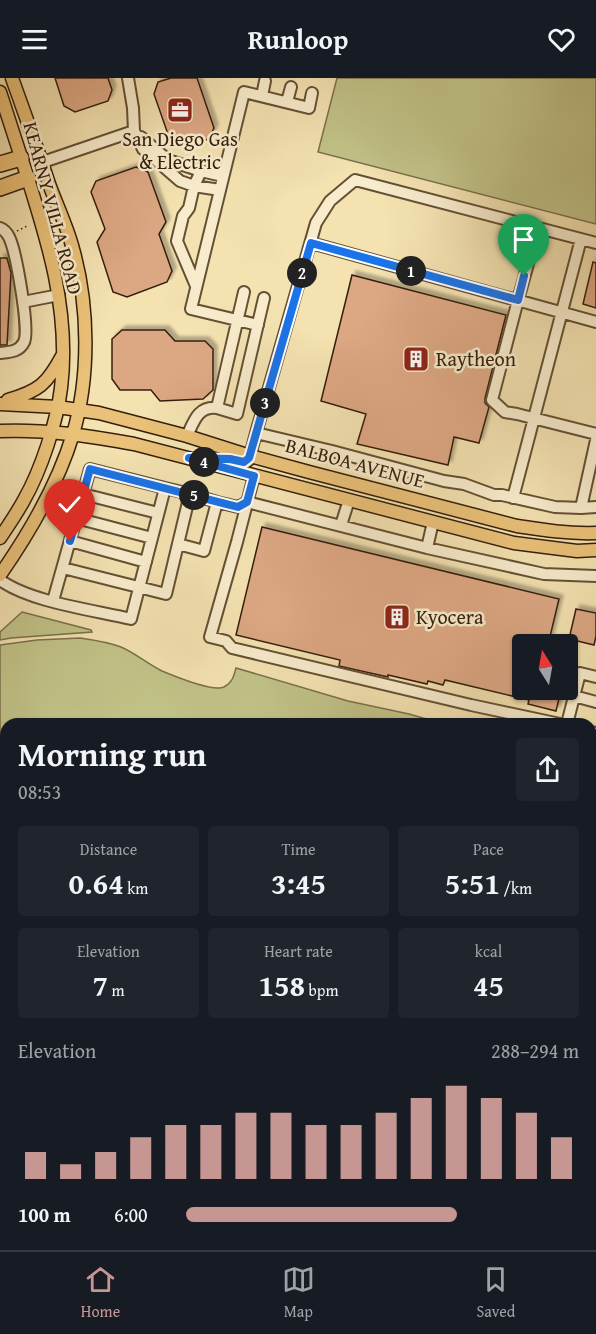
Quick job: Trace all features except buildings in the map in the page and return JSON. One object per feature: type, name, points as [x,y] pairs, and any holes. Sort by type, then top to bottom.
[{"type":"highway","points":[[0,164],[21,158]]},
{"type":"highway","points":[[0,188],[28,178]]},
{"type":"main road","name":"KEARNY VILLA ROAD","points":[[0,574],[43,505],[73,434],[82,394],[85,324],[74,249],[12,78]]},
{"type":"main road","name":"KEARNY VILLA ROAD","points":[[0,92],[41,221],[59,295],[63,355],[62,387],[51,432],[25,499],[0,538]]},
{"type":"main road","points":[[21,158],[43,162]]},
{"type":"main road","points":[[28,178],[43,162]]},
{"type":"main road","points":[[0,403],[33,392],[42,386],[63,355]]},
{"type":"main road","name":"BALBOA AVENUE","points":[[0,403],[58,407],[110,416],[188,436],[250,456],[517,526],[580,534],[596,533]]},
{"type":"main road","name":"BALBOA AVENUE","points":[[0,431],[73,434],[134,444],[514,543],[577,551],[596,550]]},
{"type":"main road","points":[[189,458],[230,459],[245,462],[250,456]]},
{"type":"street","points":[[128,78],[134,131],[143,149],[180,181],[194,186],[220,190]]},
{"type":"street","points":[[262,96],[265,81]]},
{"type":"street","points":[[287,102],[291,87]]},
{"type":"street","points":[[258,325],[191,309],[196,286],[244,92],[309,108],[312,93]]},
{"type":"street","points":[[43,162],[134,131]]},
{"type":"street","points":[[134,131],[168,160],[223,176]]},
{"type":"street","points":[[196,286],[177,241],[183,216],[189,208],[194,186],[201,171]]},
{"type":"street","points":[[250,456],[316,223],[330,201],[355,180],[596,243]]},
{"type":"street","points":[[0,228],[4,229],[9,236],[16,254],[26,339],[22,346],[14,352],[0,353]]},
{"type":"street","points":[[538,228],[492,400],[505,412],[596,434]]},
{"type":"street","points":[[513,498],[581,239]]},
{"type":"street","points":[[311,243],[596,322]]},
{"type":"street","points":[[217,408],[244,292]]},
{"type":"street","points":[[23,302],[59,295]]},
{"type":"street","points":[[188,436],[200,412],[217,408],[237,414],[264,298]]},
{"type":"street","points":[[256,434],[464,484],[494,495],[555,507],[596,507]]},
{"type":"street","points":[[581,508],[596,440]]},
{"type":"street","points":[[53,602],[90,469],[238,507],[247,502],[427,548],[544,574],[596,576]]},
{"type":"street","points":[[254,476],[210,637],[226,641],[232,648],[532,718]]},
{"type":"street","points":[[0,580],[8,586],[53,602],[131,619],[165,488]]},
{"type":"street","points":[[83,494],[158,513]]},
{"type":"street","points":[[63,568],[166,594],[190,494]]},
{"type":"street","points":[[341,525],[349,500]]},
{"type":"street","points":[[178,544],[204,551],[218,502]]},
{"type":"street","points":[[478,534],[483,517]]},
{"type":"street","points":[[76,518],[152,538]]},
{"type":"street","points":[[427,548],[433,522]]},
{"type":"street","points":[[70,541],[146,562]]},
{"type":"street","points":[[578,681],[580,673],[596,677]]},
{"type":"street","points":[[578,697],[596,702]]},
{"type":"street","points":[[568,718],[573,700]]},
{"type":"path","points":[[9,236],[27,226]]},
{"type":"green space","points":[[337,78],[596,78],[596,224],[318,152]]},
{"type":"green space","points":[[22,612],[92,632],[0,640],[0,632]]},
{"type":"green space","points":[[80,638],[106,642],[131,652],[162,671],[184,680],[218,688],[224,687],[231,681],[236,668],[348,701],[423,718],[0,718],[0,645]]},
{"type":"place","name":"San Diego Gas & Electric","points":[[180,110]]},
{"type":"place","name":"Raytheon","points":[[416,359]]},
{"type":"place","name":"Kyocera","points":[[397,617]]},
{"type":"route","points":[[70,541],[90,469],[238,507],[247,502],[254,476],[189,458],[230,459],[244,462],[249,458],[311,243],[518,300],[524,276]]}]
